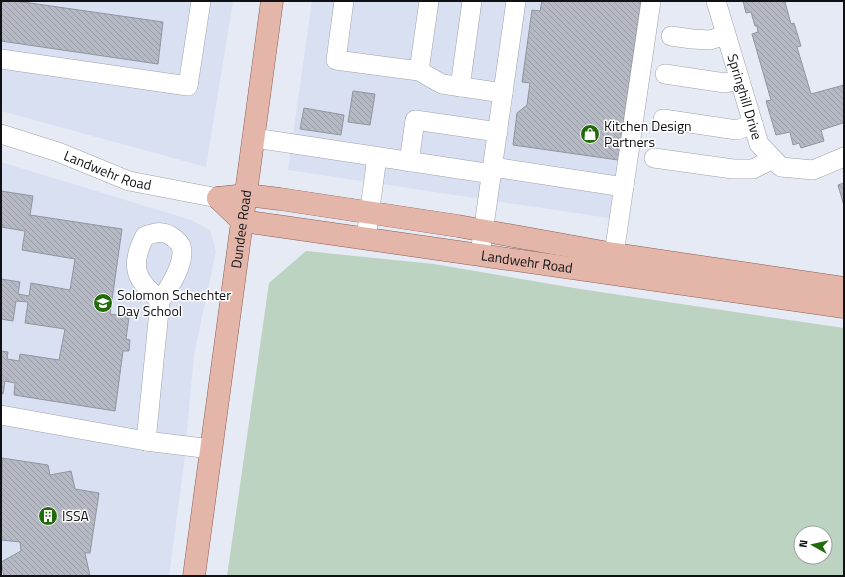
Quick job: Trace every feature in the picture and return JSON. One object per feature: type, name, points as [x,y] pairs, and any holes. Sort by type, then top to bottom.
[{"type":"main road","name":"Dundee Road","points":[[194,576],[272,1]]},
{"type":"main road","name":"Landwehr Road","points":[[218,198],[246,195],[369,212],[483,231],[613,264],[844,307]]},
{"type":"main road","points":[[218,198],[242,220]]},
{"type":"main road","name":"Landwehr Road","points":[[242,220],[480,254],[613,264],[844,288]]},
{"type":"street","points":[[1,59],[188,86],[201,1],[198,1]]},
{"type":"street","points":[[344,1],[336,60],[419,71],[442,84],[503,93]]},
{"type":"street","points":[[419,71],[429,1]]},
{"type":"street","points":[[460,87],[472,1]]},
{"type":"street","points":[[480,254],[516,1]]},
{"type":"street","points":[[613,264],[651,1]]},
{"type":"street","name":"Springhill Drive","points":[[716,1],[759,144],[781,167],[813,170],[844,157]]},
{"type":"street","points":[[671,36],[710,40],[726,35]]},
{"type":"street","points":[[665,74],[710,82],[725,83],[740,80]]},
{"type":"street","points":[[663,119],[737,130],[753,124]]},
{"type":"street","points":[[409,162],[415,120],[498,132]]},
{"type":"street","name":"Landwehr Road","points":[[1,134],[58,152],[129,181],[218,198]]},
{"type":"street","points":[[254,138],[409,162],[624,187]]},
{"type":"street","points":[[366,238],[377,157]]},
{"type":"street","points":[[654,158],[733,170],[753,169],[773,159]]},
{"type":"street","points":[[146,441],[160,301]]},
{"type":"street","points":[[1,415],[146,441],[211,449]]},
{"type":"shaded area","points":[[1,1],[233,1],[206,167],[1,111]]},
{"type":"shaded area","points":[[312,1],[646,1],[609,218],[288,170]]},
{"type":"shaded area","name":"Solomon Schechter Day School","points":[[1,162],[191,220],[210,230],[216,251],[194,355],[184,464],[169,576],[1,576]]},
{"type":"green space","points":[[306,251],[434,264],[580,289],[844,328],[844,576],[227,576],[269,283]]},
{"type":"building","points":[[1,1],[16,1],[163,22],[158,64],[1,41]]},
{"type":"building","points":[[542,1],[641,1],[618,160],[513,145],[517,113],[527,105],[530,83],[522,82],[532,10],[540,11]]},
{"type":"building","points":[[743,1],[789,1],[785,2],[791,24],[794,23],[801,46],[797,47],[811,94],[844,85],[844,122],[821,130],[824,141],[801,148],[799,143],[793,145],[790,132],[776,135],[766,101],[771,100],[752,34],[758,32],[757,26],[755,26],[751,12],[746,13]]},
{"type":"building","points":[[353,91],[375,94],[370,125],[348,122]]},
{"type":"building","points":[[304,108],[344,115],[341,135],[300,129]]},
{"type":"building","points":[[844,183],[844,206],[838,185]]},
{"type":"building","points":[[1,191],[33,196],[30,215],[122,229],[110,314],[129,317],[126,339],[130,340],[129,351],[123,351],[115,411],[14,395],[15,383],[5,381],[3,394],[1,393],[1,351],[8,352],[7,359],[19,361],[20,354],[59,360],[65,329],[25,323],[28,302],[16,301],[13,321],[1,319],[1,279],[20,282],[18,294],[29,296],[31,283],[70,290],[75,259],[22,250],[25,231],[1,227]]},
{"type":"building","name":"ISSA","points":[[2,458],[48,465],[50,475],[71,471],[75,489],[99,493],[90,553],[85,553],[90,576],[4,576],[1,562],[21,551],[20,542],[1,540]]},
{"type":"place","name":"Kitchen Design Partners","points":[[590,134]]},
{"type":"place","name":"Solomon Schechter Day School","points":[[103,303]]},
{"type":"place","name":"ISSA","points":[[48,516]]}]
